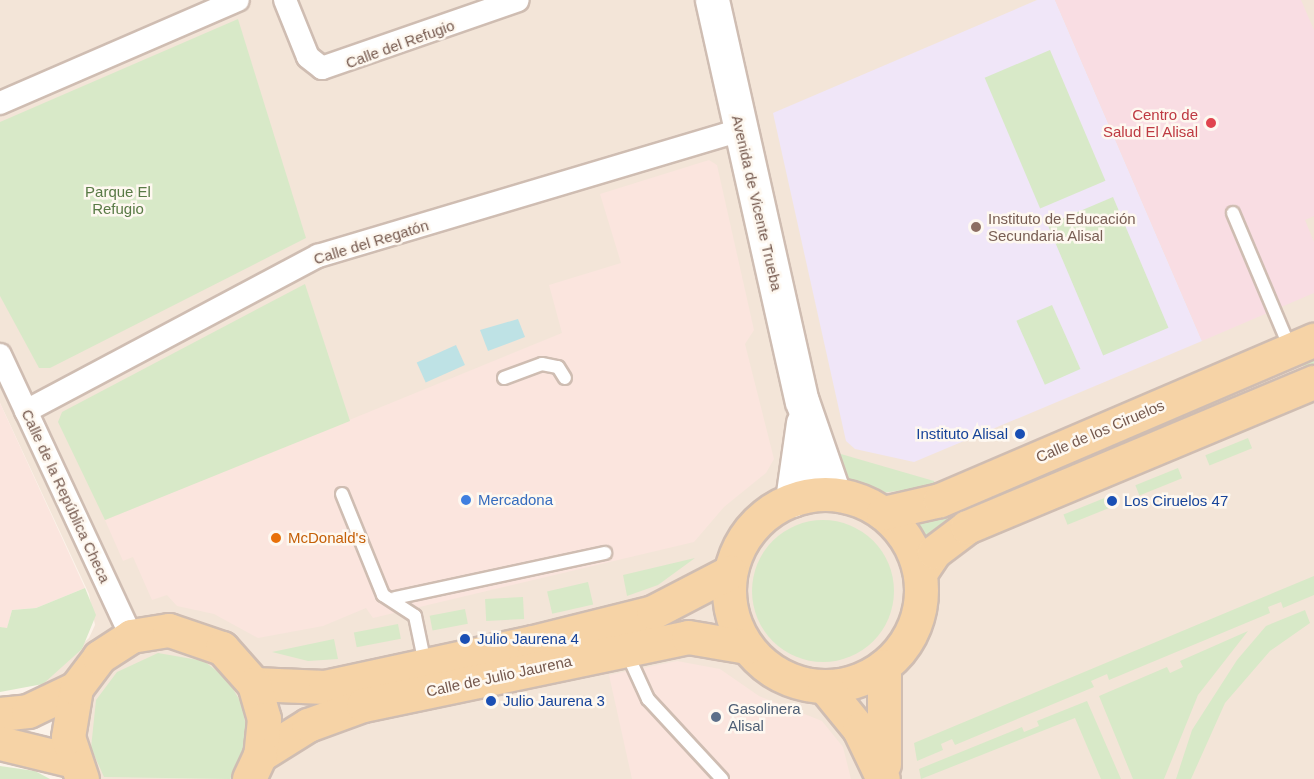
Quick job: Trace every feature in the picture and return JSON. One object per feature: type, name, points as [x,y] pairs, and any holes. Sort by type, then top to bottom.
[{"type":"main road","name":"Avenida de Vicente Trueba","points":[[712,0],[804,406],[834,494]]},
{"type":"main road","name":"Calle de los Ciruelos","points":[[884,513],[940,500],[1302,345]]},
{"type":"main road","points":[[920,573],[934,552],[967,527],[1307,391]]},
{"type":"main road","name":"Avenida de Vicente Trueba","points":[[792,500],[800,470],[804,406]]},
{"type":"main road","points":[[834,494],[884,513],[907,539],[920,573],[915,625],[884,666],[856,682],[824,686],[781,676],[747,647],[730,611],[730,572],[752,527],[792,500],[834,494]]},
{"type":"main road","name":"Calle de Julio Jaurena","points":[[254,684],[325,687],[425,666],[653,612],[730,572]]},
{"type":"main road","points":[[78,770],[68,737],[76,688],[99,657],[131,636],[169,630],[206,638],[237,660],[254,684],[264,719],[255,767]]},
{"type":"main road","name":"Calle de Julio Jaurena","points":[[255,767],[308,725],[363,705],[688,637],[747,647]]},
{"type":"main road","points":[[883,777],[884,666]]},
{"type":"main road","points":[[824,686],[859,729],[883,777]]},
{"type":"main road","points":[[0,714],[28,711],[76,688]]},
{"type":"main road","points":[[0,743],[78,770]]},
{"type":"street","points":[[0,103],[238,0]]},
{"type":"street","name":"Calle del Refugio","points":[[285,0],[308,57],[322,68],[518,0]]},
{"type":"street","name":"Calle del Regatón","points":[[26,411],[318,256],[740,130]]},
{"type":"street","name":"Calle de la República Checa","points":[[0,355],[131,636]]},
{"type":"lane","points":[[1233,213],[1302,345]]},
{"type":"lane","points":[[504,378],[542,364],[558,367],[565,378]]},
{"type":"lane","points":[[342,494],[383,595],[395,598],[605,553]]},
{"type":"lane","points":[[395,598],[415,616],[425,666]]},
{"type":"lane","points":[[626,650],[631,671],[648,699],[722,779]]},
{"type":"shaded area","points":[[0,0],[1314,0],[1314,779],[84,779],[37,687],[89,638],[95,625],[89,594],[0,403]]},
{"type":"shaded area","name":"Instituto de Educación Secundaria Alisal","points":[[1037,0],[1055,0],[1202,341],[914,462],[855,449],[846,441],[773,113]]},
{"type":"shaded area","name":"Centro de Salud El Alisal","points":[[1055,0],[1301,0],[1314,30],[1314,216],[1305,220],[1314,242],[1314,293],[1202,341]]},
{"type":"shaded area","points":[[709,160],[717,165],[754,330],[745,344],[774,459],[766,473],[724,507],[694,542],[373,618],[366,608],[323,626],[258,638],[214,614],[177,606],[167,595],[152,600],[133,557],[123,561],[105,520],[562,333],[549,285],[621,263],[600,194]]},
{"type":"shaded area","points":[[0,403],[85,588],[36,608],[12,610],[7,629],[0,627]]},
{"type":"shaded area","name":"Gasolinera Alisal","points":[[677,661],[720,669],[759,696],[822,721],[843,747],[851,779],[632,779],[609,675]]},
{"type":"green space","name":"Parque El Refugio","points":[[238,19],[306,238],[50,368],[39,368],[0,296],[0,122]]},
{"type":"green space","points":[[1050,50],[1105,181],[1040,208],[985,78]]},
{"type":"green space","points":[[1113,197],[1168,328],[1103,355],[1048,225]]},
{"type":"green space","points":[[305,284],[350,421],[105,520],[58,422],[62,412]]},
{"type":"green space","points":[[1052,305],[1080,369],[1045,385],[1016,321]]},
{"type":"green space","points":[[1241,356],[1314,356],[1314,366],[1241,366]]},
{"type":"green space","points":[[1233,390],[1236,399],[990,478],[988,470]]},
{"type":"green space","points":[[1248,438],[1252,448],[1209,465],[1205,455]]},
{"type":"green space","points":[[834,452],[934,481],[936,486],[881,493],[846,477]]},
{"type":"green space","points":[[1178,468],[1182,478],[1139,495],[1135,485]]},
{"type":"green space","points":[[1107,497],[1111,507],[1068,525],[1063,515]]},
{"type":"green space","points":[[971,500],[974,509],[943,524],[923,544],[915,525]]},
{"type":"green space","points":[[823,520],[850,526],[873,541],[888,564],[894,591],[888,618],[873,641],[850,656],[823,662],[796,656],[773,641],[758,618],[752,591],[758,564],[773,541],[796,526]]},
{"type":"green space","points":[[695,558],[658,585],[627,596],[623,575]]},
{"type":"green space","points":[[1314,576],[1314,595],[1283,608],[1281,602],[1268,607],[1270,613],[1109,680],[1107,674],[1091,681],[1094,687],[955,745],[952,739],[941,744],[943,750],[917,761],[914,743]]},
{"type":"green space","points":[[588,582],[593,604],[552,614],[547,591]]},
{"type":"green space","points":[[85,588],[96,615],[82,649],[43,684],[0,692],[0,627],[7,628],[12,610],[36,608]]},
{"type":"green space","points":[[523,597],[524,619],[486,621],[485,599]]},
{"type":"green space","points":[[465,609],[468,624],[433,631],[430,616]]},
{"type":"green space","points":[[1305,610],[1310,623],[1270,651],[1225,703],[1191,779],[1176,779],[1192,730],[1237,660],[1266,626]]},
{"type":"green space","points":[[398,624],[401,639],[357,647],[354,633]]},
{"type":"green space","points":[[1248,631],[1198,695],[1164,779],[1133,779],[1099,696],[1167,667],[1170,673],[1183,667],[1180,661]]},
{"type":"green space","points":[[334,639],[338,659],[308,661],[272,652]]},
{"type":"green space","points":[[158,653],[204,661],[227,679],[242,704],[247,733],[242,760],[230,779],[104,777],[91,748],[96,700],[117,672]]},
{"type":"green space","points":[[1087,701],[1121,779],[1101,779],[1075,718],[921,779],[919,769],[1022,727],[1024,732],[1039,726],[1037,721]]},
{"type":"green space","points":[[0,766],[35,771],[50,779],[0,779]]},
{"type":"water","points":[[518,319],[525,337],[488,351],[480,330]]},
{"type":"water","points":[[456,345],[465,365],[426,383],[417,362]]},
{"type":"place","name":"Centro de Salud El Alisal","points":[[1211,123]]},
{"type":"place","name":"Instituto de Educación Secundaria Alisal","points":[[976,227]]},
{"type":"place","name":"Instituto Alisal","points":[[1020,434]]},
{"type":"place","name":"Mercadona","points":[[466,500]]},
{"type":"place","name":"Los Ciruelos 47","points":[[1112,501]]},
{"type":"place","name":"McDonald's","points":[[276,538]]},
{"type":"place","name":"Julio Jaurena 4","points":[[465,639]]},
{"type":"place","name":"Julio Jaurena 3","points":[[491,701]]},
{"type":"place","name":"Gasolinera Alisal","points":[[716,717]]}]
